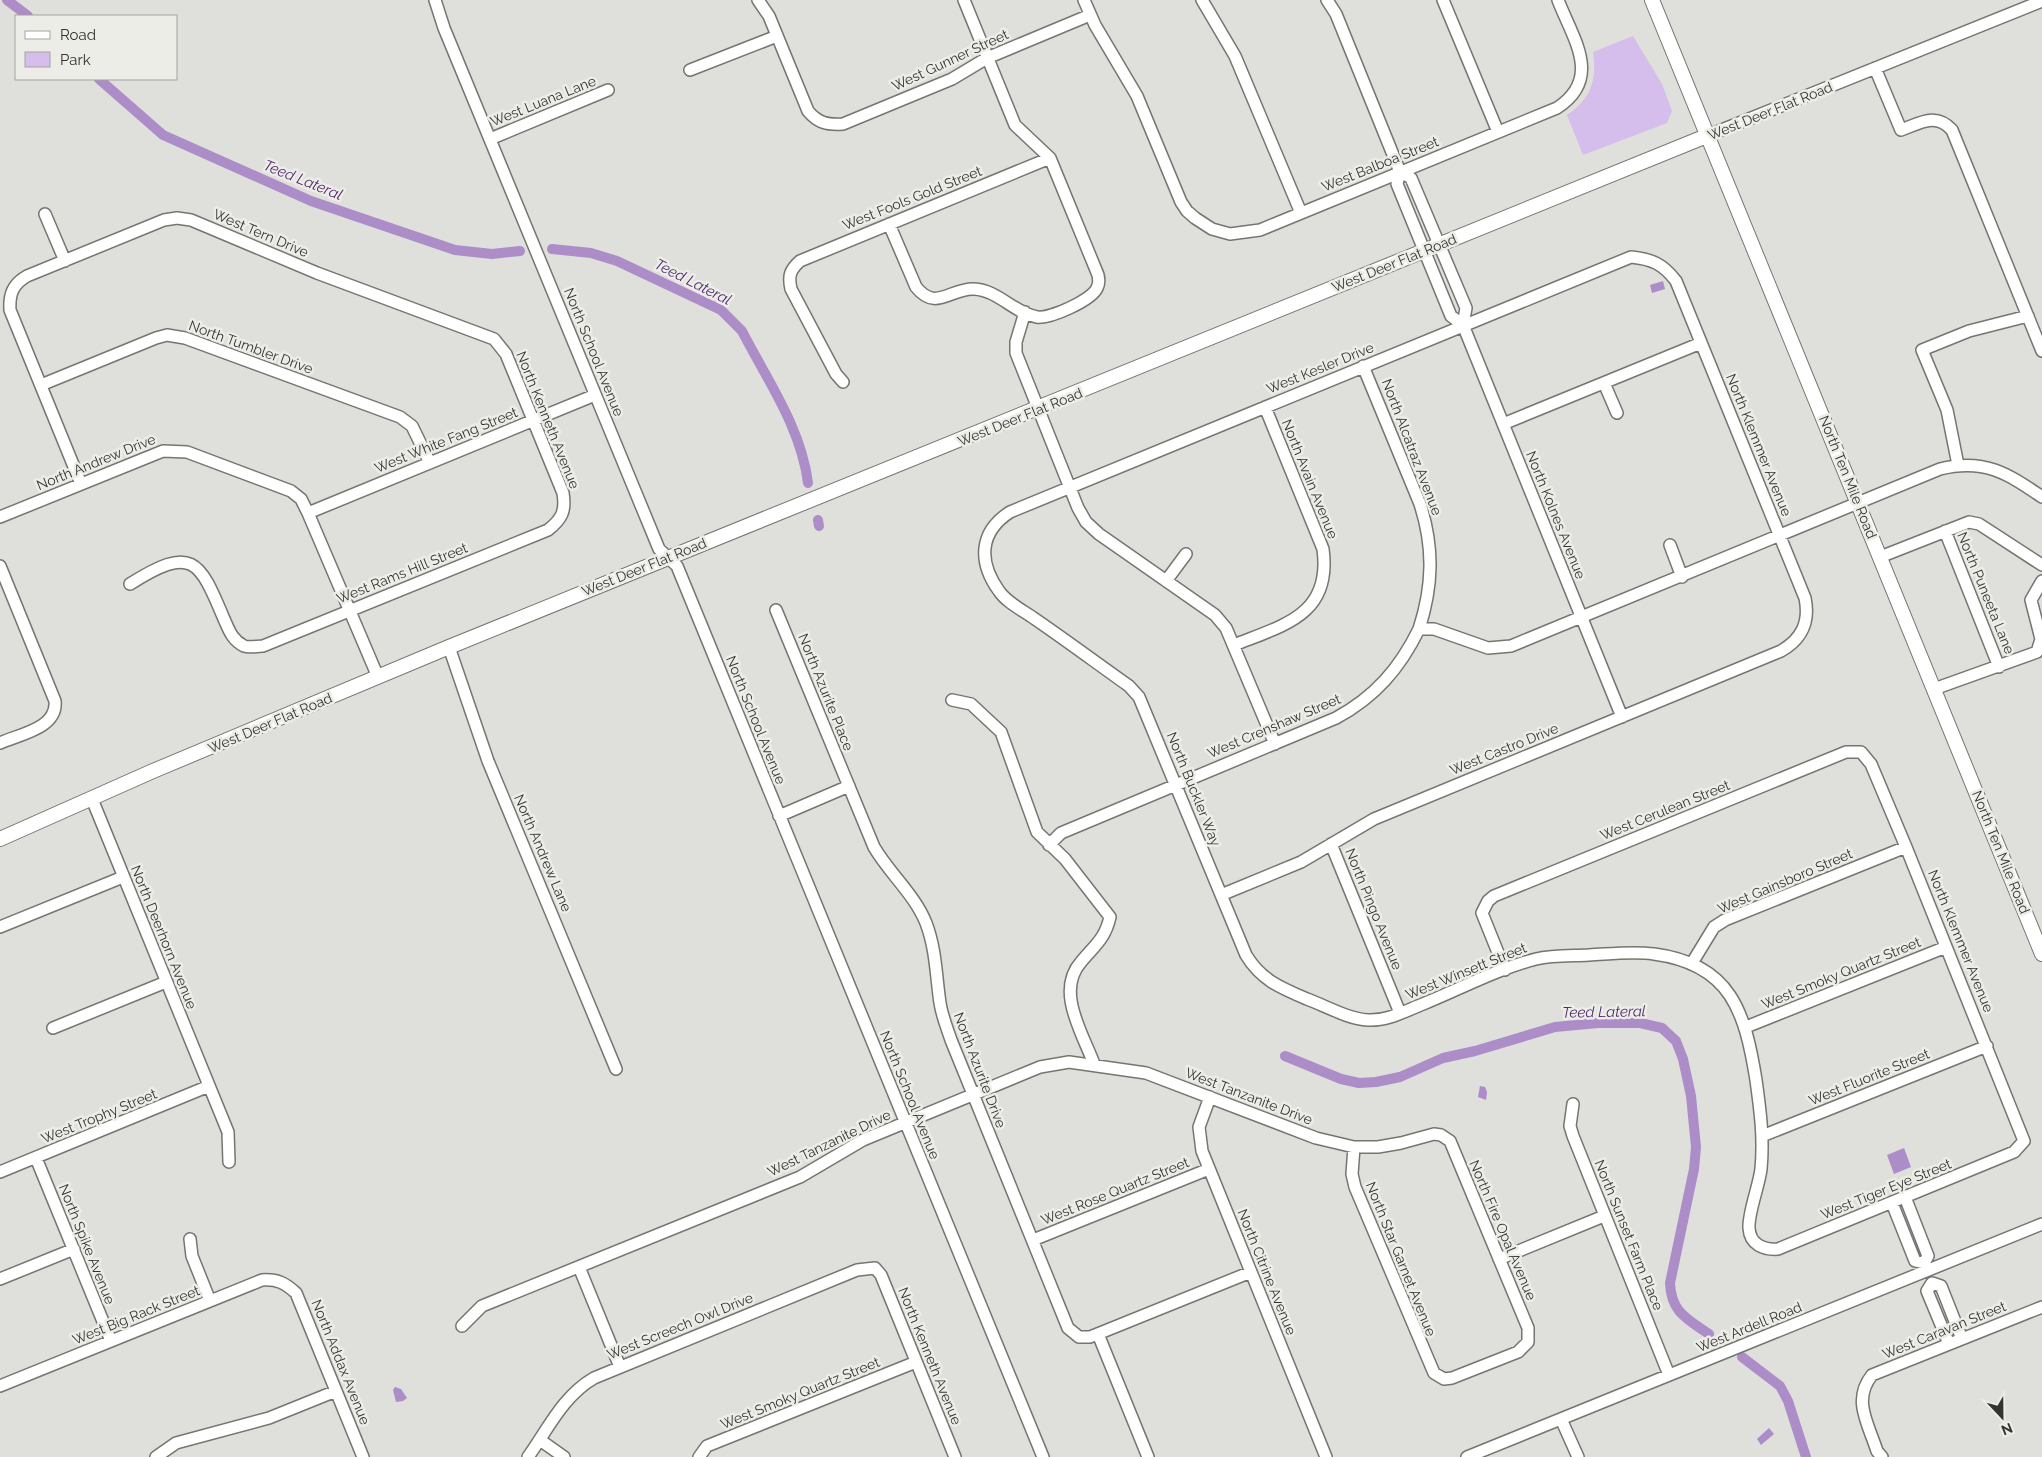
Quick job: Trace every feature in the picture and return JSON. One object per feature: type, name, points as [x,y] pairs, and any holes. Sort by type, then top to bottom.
[{"type":"main road","name":"North Ten Mile Road","points":[[1652,0],[1709,135],[2042,954]]},
{"type":"main road","name":"West Deer Flat Road","points":[[0,839],[378,677],[667,557],[1038,409],[1709,135]]},
{"type":"street","name":"North School Avenue","points":[[434,0],[659,549],[677,566],[1043,1457]]},
{"type":"street","points":[[690,70],[777,36],[769,16],[758,0]]},
{"type":"street","points":[[889,224],[916,287],[922,296],[931,299],[974,289],[994,294],[1025,312],[1038,317],[1048,316],[1086,300],[1098,288],[1099,278],[1050,158],[1015,125],[964,0]]},
{"type":"street","points":[[1084,0],[1090,15]]},
{"type":"street","points":[[1202,0],[1235,56],[1301,213]]},
{"type":"street","name":"North Kolnes Avenue","points":[[1327,0],[1336,14],[1400,172],[1397,184],[1450,316],[1462,325],[1622,717]]},
{"type":"street","points":[[1444,0],[1498,132]]},
{"type":"street","name":"West Balboa Street","points":[[1090,15],[1137,96],[1181,202],[1195,218],[1212,229],[1230,234],[1248,233],[1301,213],[1557,108],[1570,100],[1579,88],[1583,64],[1558,0]]},
{"type":"street","name":"West Deer Flat Road","points":[[1709,135],[2042,1]]},
{"type":"street","name":"West Gunner Street","points":[[777,36],[808,111],[816,120],[822,123],[843,124],[952,79],[987,58],[1090,15]]},
{"type":"street","points":[[1875,68],[1901,130],[1926,120],[1938,120],[1952,130],[2042,351]]},
{"type":"street","name":"West Luana Lane","points":[[490,139],[608,90]]},
{"type":"street","name":"West Fools Gold Street","points":[[843,382],[836,374],[791,289],[790,273],[800,261],[1050,158]]},
{"type":"street","name":"North Kolnes Avenue","points":[[1400,172],[1412,178],[1466,308],[1462,325]]},
{"type":"street","points":[[45,214],[64,261]]},
{"type":"street","name":"West Tern Drive","points":[[41,385],[10,310],[9,296],[18,282],[164,220],[177,218],[191,220],[317,272],[494,339]]},
{"type":"street","name":"West Kesler Drive","points":[[990,528],[998,519],[1010,512],[1069,487],[1462,325],[1631,258],[1650,259],[1666,268]]},
{"type":"street","name":"North Klemmer Avenue","points":[[1666,268],[1676,281],[1805,598],[1808,610],[1806,624],[1801,635]]},
{"type":"street","points":[[1025,312],[1016,342],[1016,353],[1069,487],[1086,522],[1099,534],[1215,616],[1226,628],[1275,744]]},
{"type":"street","points":[[1958,465],[1947,410],[1922,350],[1969,331],[2028,316]]},
{"type":"street","name":"North Tumbler Drive","points":[[41,385],[156,338],[168,335],[185,338],[400,417],[416,432],[430,463]]},
{"type":"street","name":"North Kenneth Avenue","points":[[494,339],[506,354],[563,493],[565,506],[563,514]]},
{"type":"street","points":[[1503,424],[1701,343]]},
{"type":"street","name":"North Alcatraz Avenue","points":[[1364,366],[1420,504],[1427,527],[1431,551],[1431,577],[1428,598],[1419,628]]},
{"type":"street","points":[[1604,383],[1617,413]]},
{"type":"street","points":[[41,385],[81,484]]},
{"type":"street","name":"West White Fang Street","points":[[308,512],[595,395]]},
{"type":"street","name":"North Avain Avenue","points":[[1234,645],[1300,616],[1312,606],[1320,592],[1324,563],[1322,549],[1265,407]]},
{"type":"street","name":"North Andrew Drive","points":[[0,517],[163,451],[174,450],[187,452],[291,491],[301,499],[308,512],[378,677]]},
{"type":"street","points":[[1419,628],[1434,629],[1488,648],[1511,646],[1858,503],[1940,470],[1958,465],[1985,466],[1994,469],[2042,497]]},
{"type":"street","name":"West Rams Hill Street","points":[[130,584],[151,571],[170,563],[182,562],[194,566],[208,580],[232,638],[246,647],[263,646],[548,530],[563,514]]},
{"type":"street","points":[[1880,556],[1969,522],[1979,524],[2042,565]]},
{"type":"street","name":"North Buckler Way","points":[[990,528],[986,538],[984,554],[986,565],[999,591],[1130,686],[1145,708],[1246,956],[1260,974],[1269,982],[1356,1018],[1378,1020],[1400,1013]]},
{"type":"street","name":"North Puneeta Lane","points":[[1945,530],[2000,667]]},
{"type":"street","points":[[1670,545],[1682,576]]},
{"type":"street","points":[[1166,581],[1186,554]]},
{"type":"street","points":[[0,566],[55,701],[56,709],[54,716],[45,724],[0,743]]},
{"type":"street","points":[[1934,689],[2000,667],[2033,654],[2040,648],[2041,639],[2031,600],[2042,581]]},
{"type":"street","name":"North Azurite Place","points":[[776,610],[849,786]]},
{"type":"street","name":"West Crenshaw Street","points":[[1049,845],[1061,833],[1336,718],[1368,697],[1394,672],[1406,655],[1419,628]]},
{"type":"street","name":"West Castro Drive","points":[[1221,895],[1302,862],[1374,819],[1781,651],[1793,644],[1801,635]]},
{"type":"street","name":"North Andrew Lane","points":[[449,647],[488,761],[616,1069]]},
{"type":"street","points":[[952,700],[971,704],[1001,732],[1036,832],[1065,859],[1102,904],[1110,917],[1106,932],[1078,964],[1072,976],[1070,991],[1071,1005],[1094,1064]]},
{"type":"street","name":"West Cerulean Street","points":[[1506,970],[1484,920],[1484,906],[1494,896],[1846,752],[1861,752]]},
{"type":"street","name":"North Klemmer Avenue","points":[[1861,752],[1871,764],[1906,847],[2024,1137],[2023,1145]]},
{"type":"street","points":[[779,816],[849,786]]},
{"type":"street","name":"North Azurite Drive","points":[[849,786],[881,859],[913,899],[925,922],[934,948],[940,1005],[951,1040],[1068,1328],[1079,1337],[1098,1334]]},
{"type":"street","name":"North Deerhorn Avenue","points":[[92,799],[228,1132],[229,1162]]},
{"type":"street","name":"North Pingo Avenue","points":[[1331,844],[1400,1013]]},
{"type":"street","name":"West Gainsboro Street","points":[[1692,963],[1714,927],[1725,920],[1906,847]]},
{"type":"street","points":[[0,927],[123,877]]},
{"type":"street","name":"West Smoky Quartz Street","points":[[1746,1027],[1946,947]]},
{"type":"street","name":"West Winsett Street","points":[[1400,1013],[1506,970],[1544,958],[1642,952],[1692,963],[1707,972],[1728,992],[1746,1027],[1760,1108],[1762,1136],[1761,1170],[1749,1229],[1758,1246]]},
{"type":"street","points":[[53,1028],[166,982]]},
{"type":"street","name":"West Fluorite Street","points":[[1762,1136],[1987,1046]]},
{"type":"street","name":"West Tanzanite Drive","points":[[462,1326],[482,1306],[800,1177],[862,1140],[1040,1067],[1070,1062],[1146,1073],[1316,1138],[1354,1147],[1378,1147],[1434,1134],[1441,1135]]},
{"type":"street","name":"West Trophy Street","points":[[0,1172],[209,1086]]},
{"type":"street","name":"North Citrine Avenue","points":[[1210,1097],[1199,1127],[1199,1139],[1209,1169],[1326,1457]]},
{"type":"street","name":"North Sunset Farm Place","points":[[1573,1104],[1570,1126],[1573,1136],[1670,1375]]},
{"type":"street","name":"North Fire Opal Avenue","points":[[1441,1135],[1450,1141],[1528,1328],[1528,1342]]},
{"type":"street","name":"West Tiger Eye Street","points":[[1758,1246],[1766,1250],[1778,1249],[2014,1152],[2023,1145]]},
{"type":"street","name":"North Star Garnet Avenue","points":[[1354,1147],[1352,1174],[1355,1187],[1430,1369],[1438,1377],[1452,1378],[1518,1352],[1528,1342]]},
{"type":"street","name":"North Spike Avenue","points":[[36,1158],[111,1341]]},
{"type":"street","name":"West Rose Quartz Street","points":[[1033,1240],[1209,1169]]},
{"type":"street","points":[[1905,1197],[1928,1256],[1926,1267],[1932,1282],[1940,1286],[1962,1339]]},
{"type":"street","points":[[1892,1203],[1915,1261],[1926,1267]]},
{"type":"street","points":[[1499,1259],[1604,1216]]},
{"type":"street","name":"West Ardell Road","points":[[1466,1457],[1670,1375],[1926,1267],[2042,1224]]},
{"type":"street","points":[[190,1239],[192,1256],[210,1301]]},
{"type":"street","points":[[0,1280],[74,1249]]},
{"type":"street","points":[[579,1267],[620,1367]]},
{"type":"street","name":"North Kenneth Avenue","points":[[875,1268],[881,1275],[955,1457]]},
{"type":"street","name":"West Screech Owl Drive","points":[[528,1457],[566,1399],[578,1387],[620,1367],[857,1270],[875,1268]]},
{"type":"street","points":[[1148,1457],[1098,1334],[1251,1272]]},
{"type":"street","name":"West Big Rack Street","points":[[0,1386],[262,1280],[273,1279],[284,1282]]},
{"type":"street","name":"North Addax Avenue","points":[[284,1282],[296,1293],[363,1457]]},
{"type":"street","points":[[1932,1282],[1927,1291],[1949,1344]]},
{"type":"street","name":"West Caravan Street","points":[[1882,1457],[1877,1451],[1860,1401],[1863,1388],[1872,1374],[2042,1307]]},
{"type":"street","name":"West Smoky Quartz Street","points":[[699,1457],[707,1446],[916,1362]]},
{"type":"street","points":[[156,1457],[176,1443],[269,1418],[336,1391]]},
{"type":"street","points":[[1561,1419],[1578,1457]]},
{"type":"street","points":[[540,1440],[564,1457]]},
{"type":"green space","points":[[1633,36],[1662,84],[1672,111],[1667,123],[1583,155],[1567,115],[1582,102],[1590,88],[1594,71],[1593,52]]},
{"type":"shaded area","points":[[1663,281],[1665,289],[1652,293],[1650,285]]},
{"type":"shaded area","points":[[1480,1086],[1485,1087],[1487,1092],[1486,1100],[1478,1097]]},
{"type":"shaded area","points":[[1904,1148],[1911,1167],[1894,1174],[1887,1155]]},
{"type":"shaded area","points":[[395,1387],[401,1389],[407,1398],[396,1402],[393,1390]]},
{"type":"shaded area","points":[[1769,1428],[1774,1434],[1761,1445],[1757,1439]]},
{"type":"waterway","name":"Teed Lateral","points":[[7,0],[27,15]]},
{"type":"waterway","name":"Teed Lateral","points":[[100,80],[163,135],[311,201],[455,250],[492,254],[520,251]]},
{"type":"waterway","name":"Teed Lateral","points":[[552,249],[591,253],[617,261],[721,310],[742,331],[782,404],[798,443],[808,483]]},
{"type":"waterway","name":"Teed Lateral","points":[[818,520],[819,526]]},
{"type":"waterway","name":"Teed Lateral","points":[[1285,1056],[1341,1079],[1359,1083],[1376,1082],[1400,1077],[1443,1058],[1475,1051],[1555,1027],[1598,1023],[1640,1023],[1662,1028],[1676,1041],[1683,1059],[1691,1096],[1696,1147],[1694,1169],[1670,1283],[1671,1293],[1673,1301],[1682,1314],[1709,1334]]},
{"type":"waterway","name":"Teed Lateral","points":[[1742,1357],[1780,1386],[1788,1401],[1806,1457]]}]
